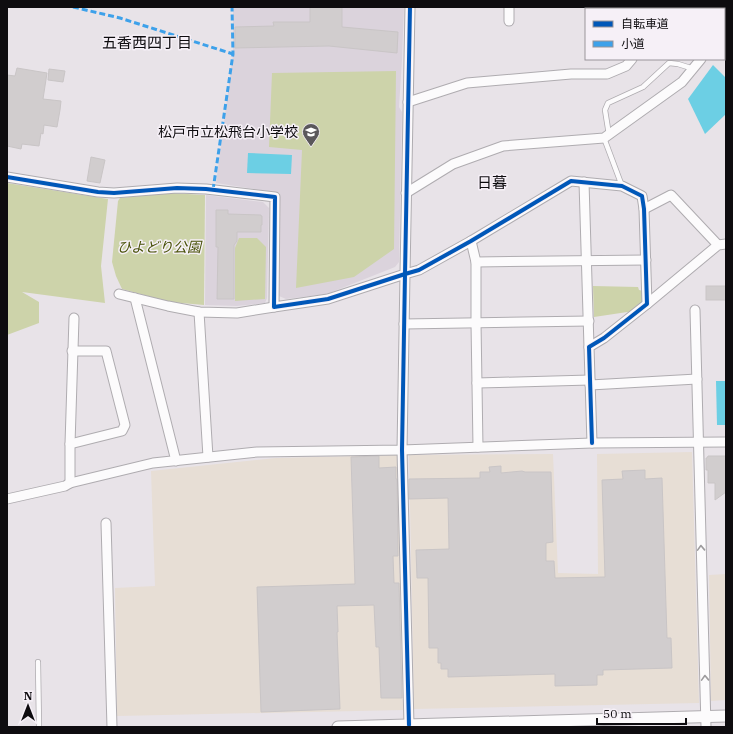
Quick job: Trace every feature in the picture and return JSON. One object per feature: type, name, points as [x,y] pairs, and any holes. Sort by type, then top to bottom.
[{"type":"street","points":[[409,725],[402,450],[410,7]]},
{"type":"street","points":[[509,7],[509,21]]},
{"type":"street","points":[[408,102],[467,83],[571,74],[607,74],[626,66],[631,60]]},
{"type":"street","points":[[406,193],[453,164],[503,146],[606,136],[682,82],[700,60]]},
{"type":"street","points":[[7,177],[98,192],[114,193],[177,188],[206,189],[275,197],[274,307]]},
{"type":"street","points":[[119,294],[199,312],[237,313],[328,299],[419,270],[471,241],[570,181],[622,186],[642,196],[644,209],[647,304]]},
{"type":"street","points":[[584,182],[592,444]]},
{"type":"street","points":[[589,347],[604,338],[722,244],[671,196],[644,209]]},
{"type":"street","points":[[471,241],[476,262],[478,447]]},
{"type":"street","points":[[476,262],[587,262],[646,260]]},
{"type":"street","points":[[135,298],[176,461]]},
{"type":"street","points":[[695,310],[706,722]]},
{"type":"street","points":[[199,312],[208,458]]},
{"type":"street","points":[[70,483],[74,318]]},
{"type":"street","points":[[404,324],[589,321]]},
{"type":"street","points":[[70,444],[122,432],[125,425],[106,351],[72,351]]},
{"type":"street","points":[[477,383],[697,379]]},
{"type":"street","points":[[7,499],[153,463],[257,452],[726,442]]},
{"type":"street","points":[[106,522],[112,727]]},
{"type":"street","points":[[338,727],[706,722],[726,716]]},
{"type":"lane","points":[[622,186],[606,136],[604,110],[608,103],[643,87],[669,63],[694,69]]},
{"type":"lane","points":[[38,662],[39,727]]},
{"type":"shaded area","name":"松戸市立松飛台小学校","points":[[233,7],[404,7],[399,107],[402,112],[399,262],[395,267],[327,294],[286,299],[279,296],[280,193],[216,183],[233,54]]},
{"type":"shaded area","points":[[206,195],[263,202],[269,208],[267,298],[265,303],[237,306],[205,305]]},
{"type":"shaded area","points":[[692,452],[699,703],[414,709],[409,455],[553,454],[558,573],[598,574],[597,454]]},
{"type":"shaded area","points":[[397,455],[403,710],[117,716],[115,588],[155,586],[151,471],[276,458]]},
{"type":"shaded area","points":[[726,574],[726,700],[711,701],[709,575]]},
{"type":"green space","points":[[396,71],[394,249],[354,277],[296,288],[302,150],[269,147],[272,73]]},
{"type":"green space","points":[[7,183],[108,199],[101,266],[105,303],[22,292],[39,302],[39,323],[7,335]]},
{"type":"green space","name":"ひよどり公園","points":[[170,193],[205,195],[204,305],[170,302],[122,289],[116,276],[112,262],[118,201],[120,198]]},
{"type":"green space","points":[[239,238],[257,238],[266,247],[265,299],[235,301],[235,248]]},
{"type":"green space","points":[[593,286],[638,287],[639,290],[643,291],[642,304],[634,311],[594,317]]},
{"type":"water","points":[[713,65],[726,78],[726,114],[705,134],[688,99]]},
{"type":"water","points":[[248,153],[292,155],[291,174],[247,173]]},
{"type":"water","points":[[716,381],[726,381],[726,425],[717,425]]},
{"type":"building","points":[[310,7],[342,7],[342,27],[398,32],[397,53],[329,46],[235,48],[235,27],[274,26],[273,22],[310,22]]},
{"type":"building","points":[[17,68],[47,73],[43,99],[61,101],[57,127],[44,125],[39,146],[22,144],[21,149],[7,146],[7,75],[15,76]]},
{"type":"building","points":[[49,69],[65,71],[63,82],[48,80]]},
{"type":"building","points":[[91,157],[105,160],[100,183],[87,181]]},
{"type":"building","points":[[216,210],[228,210],[228,214],[262,216],[261,232],[237,232],[237,241],[234,245],[234,299],[217,299],[218,247],[216,247]]},
{"type":"building","points":[[706,286],[726,286],[726,300],[706,300]]},
{"type":"building","points":[[379,456],[379,468],[396,467],[398,556],[393,556],[394,583],[399,583],[402,698],[381,698],[379,647],[376,647],[374,605],[337,606],[340,709],[261,712],[257,587],[355,584],[351,457]]},
{"type":"building","points":[[708,456],[726,456],[726,492],[715,500],[715,483],[708,483],[706,458]]},
{"type":"building","points":[[501,466],[501,473],[522,471],[551,472],[553,542],[546,543],[546,561],[554,561],[555,578],[605,577],[602,480],[623,479],[622,471],[645,470],[645,479],[662,478],[667,638],[671,638],[672,668],[603,670],[603,675],[597,675],[597,685],[555,686],[555,674],[448,677],[448,669],[441,669],[441,663],[438,663],[438,648],[429,648],[428,578],[417,578],[416,550],[449,549],[448,498],[409,499],[409,479],[480,478],[480,472],[490,472],[489,467]]},
{"type":"marked path","points":[[73,7],[120,18],[233,54]]},
{"type":"marked path","points":[[213,190],[233,54],[232,7]]},
{"type":"cycle path","points":[[7,177],[98,192],[114,193],[177,188],[206,189],[275,197],[274,307],[328,299],[405,274],[410,7]]},
{"type":"cycle path","points":[[409,725],[402,450],[405,274],[419,270],[471,241],[571,181],[622,186],[642,196],[644,209],[647,304],[604,338],[589,347],[592,443]]},
{"type":"place","name":"松戸市立松飛台小学校","points":[[311,147]]},
{"type":"district","name":"五香西四丁目","points":[[147,42]]},
{"type":"district","name":"日暮","points":[[492,182]]}]
